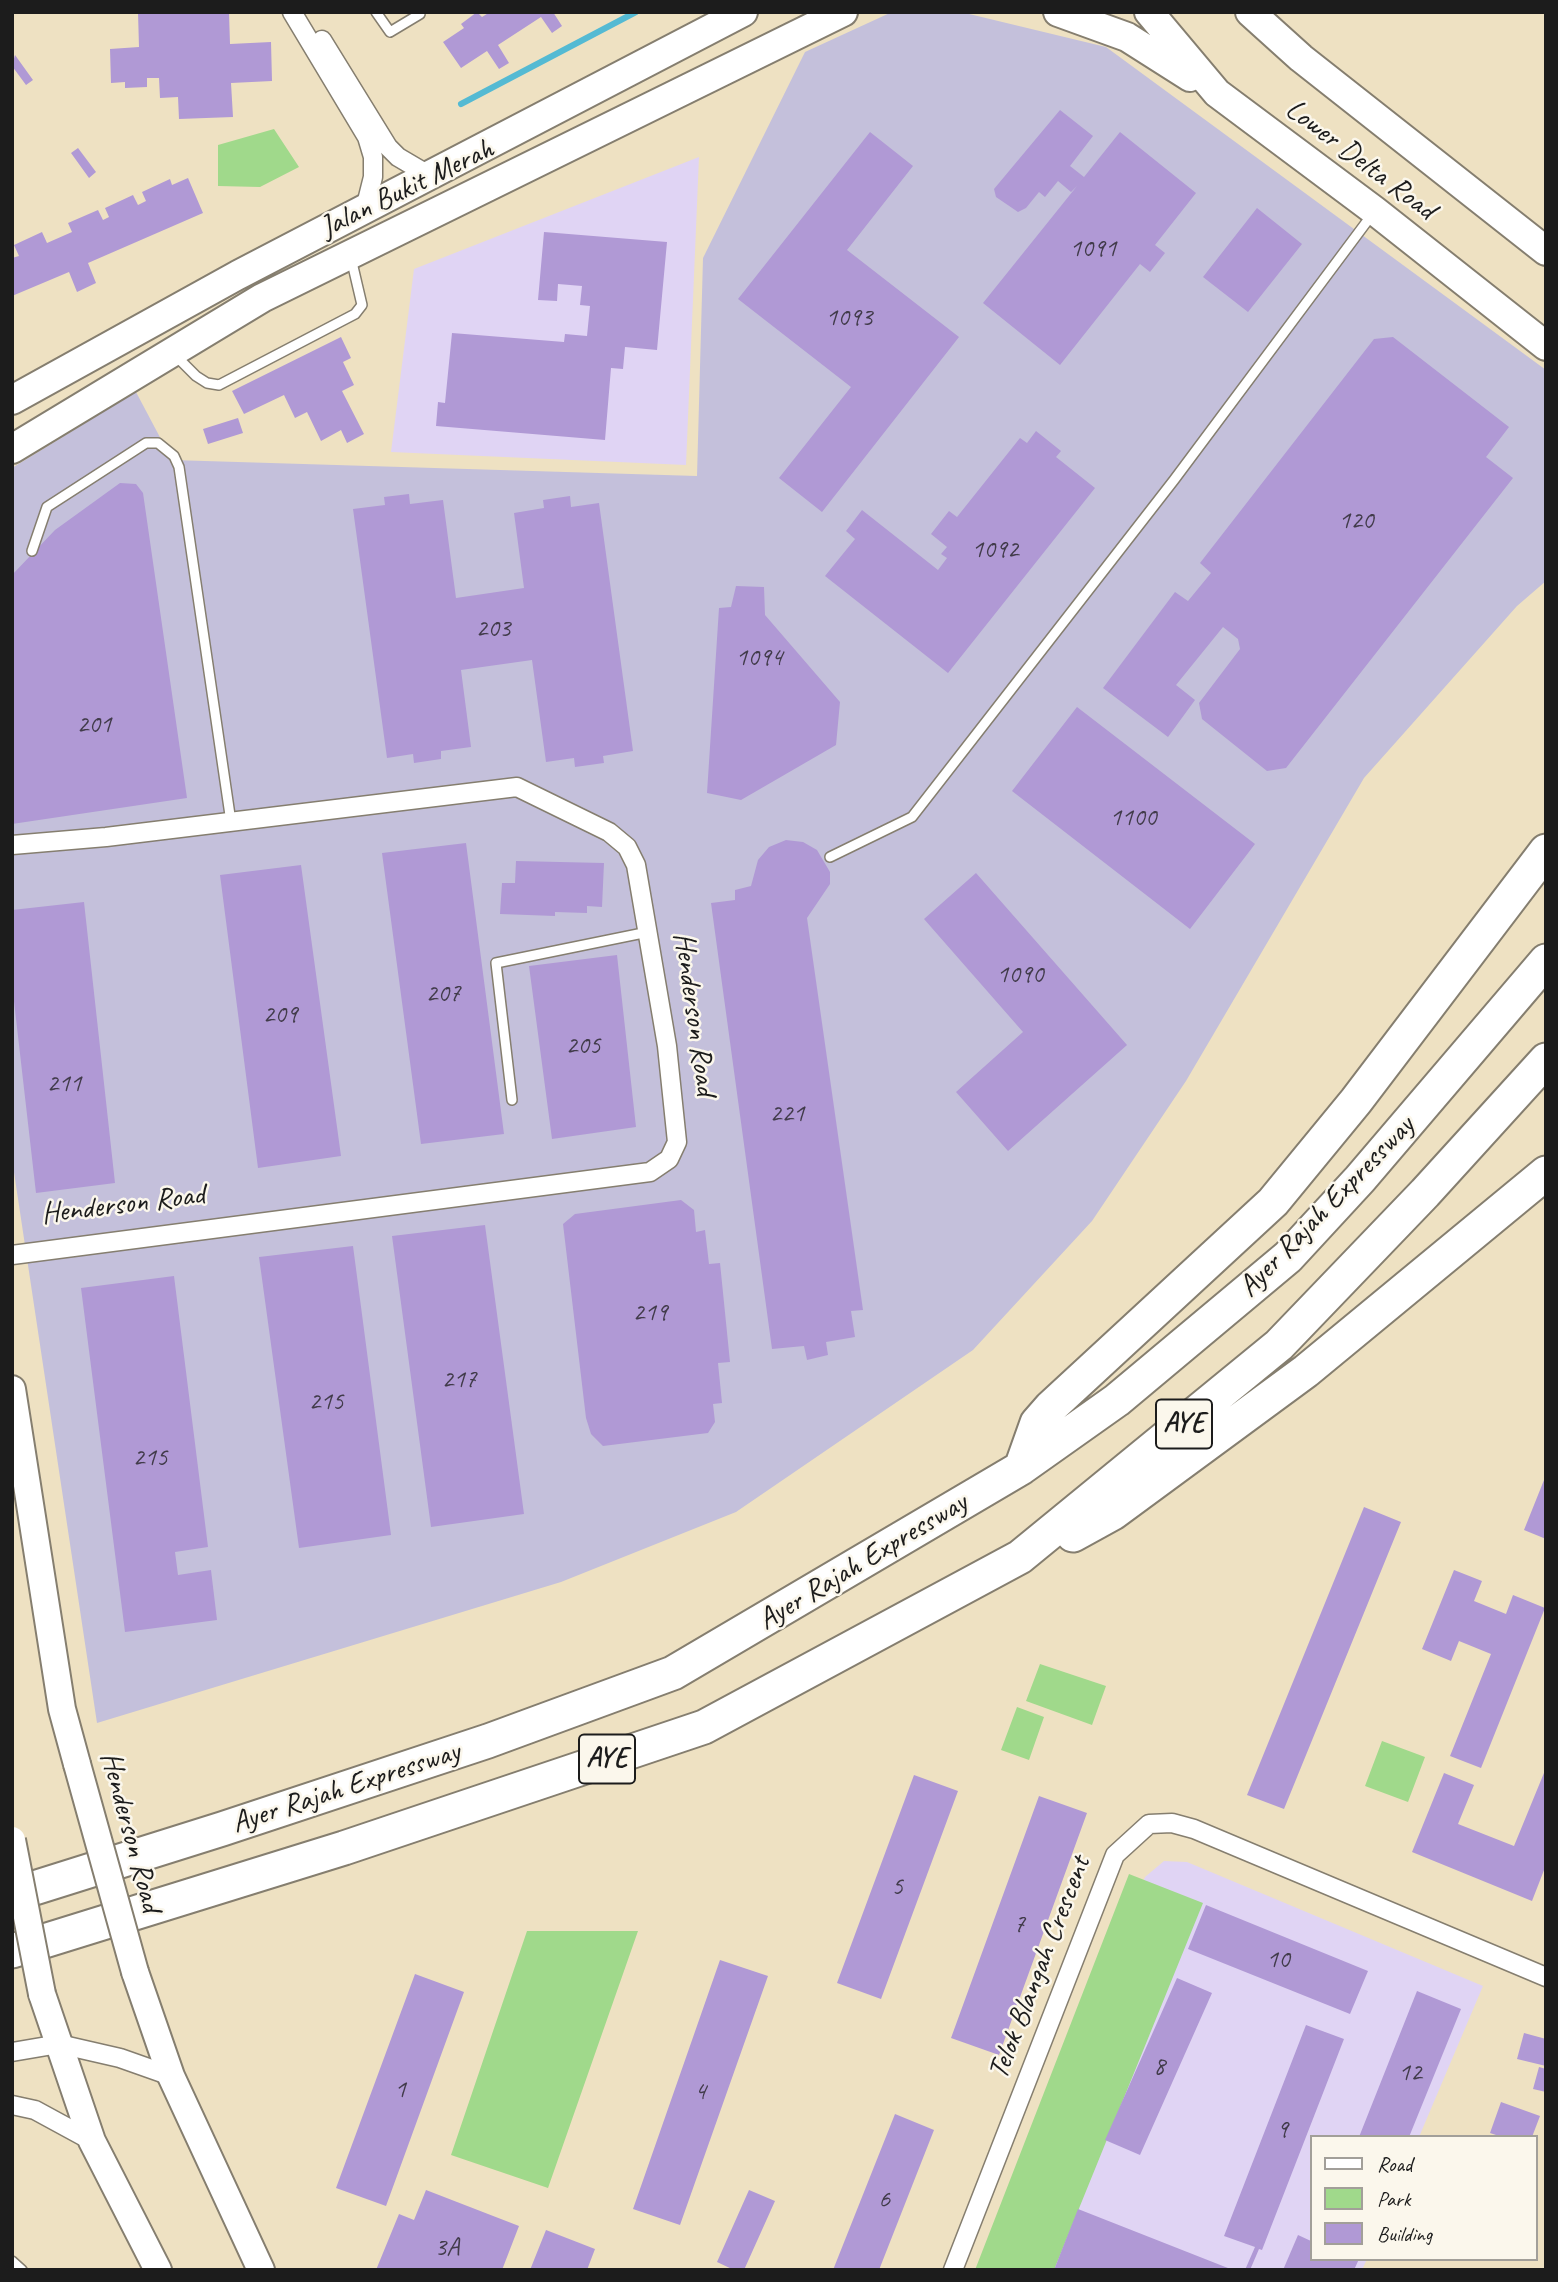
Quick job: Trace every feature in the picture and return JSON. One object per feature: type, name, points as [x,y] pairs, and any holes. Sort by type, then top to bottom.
[{"type":"highway","points":[[1021,1468],[1037,1423],[1051,1407],[1273,1202],[1356,1101],[1546,851]]},
{"type":"highway","name":"Ayer Rajah Expressway","points":[[12,1895],[488,1741],[673,1673],[1021,1468],[1117,1400],[1288,1256],[1360,1180],[1546,961]]},
{"type":"highway","name":"Ayer Rajah Expressway","points":[[12,1951],[344,1848],[704,1727],[1020,1557],[1279,1345],[1425,1193],[1546,1060]]},
{"type":"highway","points":[[1020,1557],[1046,1549],[1124,1506],[1307,1371],[1546,1173]]},
{"type":"main road","name":"Jalan Bukit Merah","points":[[16,396],[365,209],[432,177],[743,12]]},
{"type":"main road","name":"Jalan Bukit Merah","points":[[14,449],[170,351],[262,298],[843,12]]},
{"type":"main road","points":[[1058,12],[1127,37],[1217,93]]},
{"type":"main road","name":"Lower Delta Road","points":[[1149,12],[1217,93],[1375,211],[1546,346]]},
{"type":"main road","name":"Lower Delta Road","points":[[1260,18],[1546,251]]},
{"type":"main road","name":"Henderson Road","points":[[12,1389],[62,1709],[135,1972],[171,2076],[261,2270]]},
{"type":"main road","points":[[12,1840],[42,1994],[92,2141],[158,2270]]},
{"type":"street","points":[[292,12],[366,137],[373,157],[373,177],[365,209]]},
{"type":"street","points":[[304,12],[388,147],[398,157],[432,177]]},
{"type":"street","name":"Henderson Road","points":[[12,845],[231,822],[517,787],[609,832],[627,847],[636,865],[667,1046],[677,1142],[669,1159],[650,1172],[12,1255]]},
{"type":"street","name":"Telok Blangah Crescent","points":[[953,2270],[1115,1855],[1149,1824],[1172,1824],[1194,1829],[1546,1977]]},
{"type":"street","points":[[12,2052],[59,2044],[120,2058],[171,2076]]},
{"type":"street","points":[[12,2105],[35,2110],[92,2141]]},
{"type":"lane","points":[[376,12],[390,33],[420,14]]},
{"type":"lane","points":[[830,857],[912,817],[1174,480],[1375,211]]},
{"type":"lane","points":[[170,351],[196,376],[207,383],[219,385],[355,314],[362,305],[349,253]]},
{"type":"lane","points":[[32,551],[47,507],[146,443],[158,443],[174,456],[180,467],[231,822]]},
{"type":"lane","points":[[512,1100],[496,963],[648,932]]},
{"type":"lane","points":[[12,2261],[22,2270]]},
{"type":"shaded area","points":[[892,12],[965,13],[1106,47],[1546,370],[1546,581],[1517,606],[1364,778],[1186,1081],[1092,1221],[973,1350],[736,1512],[561,1582],[97,1723],[12,1159],[12,468],[136,392],[172,460],[697,476],[703,258],[805,52]]},
{"type":"shaded area","points":[[699,157],[686,465],[391,452],[414,269]]},
{"type":"shaded area","points":[[1164,1861],[1187,1862],[1483,1986],[1420,2135],[1310,2135],[1310,2261],[1366,2261],[1362,2270],[992,2270],[1145,1877]]},
{"type":"green space","points":[[274,129],[299,167],[260,187],[218,186],[218,145]]},
{"type":"green space","points":[[1040,1664],[1106,1686],[1092,1725],[1026,1701]]},
{"type":"green space","points":[[1017,1707],[1044,1717],[1029,1760],[1001,1750]]},
{"type":"green space","points":[[1382,1741],[1425,1757],[1408,1802],[1365,1786]]},
{"type":"green space","points":[[1129,1874],[1203,1903],[1054,2270],[975,2270]]},
{"type":"green space","points":[[527,1931],[638,1931],[548,2188],[451,2155]]},
{"type":"building","points":[[138,12],[229,12],[230,44],[271,42],[272,81],[231,83],[233,117],[179,119],[178,97],[160,98],[159,78],[147,78],[147,87],[125,88],[125,82],[111,83],[110,49],[139,47]]},
{"type":"building","points":[[477,12],[482,17],[490,12],[553,12],[562,26],[552,33],[541,17],[498,45],[509,63],[499,69],[487,51],[461,68],[443,42],[464,28],[461,24]]},
{"type":"building","points":[[15,55],[33,80],[26,85],[12,66]]},
{"type":"building","points":[[1060,110],[1093,136],[1070,166],[1084,177],[1120,132],[1196,193],[1155,245],[1165,253],[1150,272],[1140,264],[1060,365],[983,303],[1077,186],[1071,192],[1058,181],[1045,197],[1039,192],[1026,208],[1018,212],[996,197],[994,189]]},
{"type":"building","points":[[870,132],[913,166],[847,250],[959,337],[822,512],[779,478],[851,387],[738,299]]},
{"type":"building","points":[[78,148],[96,172],[89,178],[71,153]]},
{"type":"building","points":[[188,178],[203,213],[88,263],[96,283],[77,292],[69,272],[12,296],[12,258],[19,256],[14,245],[42,232],[47,243],[72,232],[68,223],[98,210],[103,220],[109,217],[105,208],[133,195],[138,205],[146,201],[142,192],[170,179],[172,185]]},
{"type":"building","points":[[1257,208],[1302,244],[1248,312],[1203,277]]},
{"type":"building","points":[[544,232],[667,242],[657,350],[625,347],[623,369],[611,368],[605,440],[436,426],[438,402],[445,403],[452,333],[564,342],[565,334],[587,336],[590,306],[580,305],[582,286],[558,284],[557,301],[538,300]]},
{"type":"building","points":[[341,337],[351,358],[343,362],[354,385],[342,391],[364,434],[347,443],[341,430],[321,441],[307,412],[295,418],[284,395],[244,414],[232,391]]},
{"type":"building","points":[[1393,337],[1509,427],[1486,457],[1513,478],[1286,768],[1267,771],[1202,719],[1199,703],[1240,649],[1238,639],[1223,627],[1176,685],[1195,700],[1168,737],[1103,688],[1175,592],[1188,601],[1211,573],[1200,563],[1374,339]]},
{"type":"building","points":[[238,418],[243,433],[208,444],[203,429]]},
{"type":"building","points":[[1036,431],[1061,451],[1056,457],[1095,488],[948,673],[825,576],[855,539],[846,531],[862,510],[938,570],[947,558],[941,554],[947,547],[931,534],[949,511],[957,517],[1020,438],[1027,443]]},
{"type":"building","points":[[120,483],[136,484],[143,493],[187,798],[12,824],[12,575],[55,530]]},
{"type":"building","points":[[409,494],[410,504],[443,500],[456,598],[524,588],[514,513],[544,508],[543,500],[570,496],[571,507],[599,503],[633,751],[603,756],[604,763],[575,767],[574,758],[546,762],[532,660],[461,670],[471,747],[441,751],[441,759],[414,763],[413,754],[387,758],[353,509],[385,505],[384,497]]},
{"type":"building","points":[[736,586],[764,587],[765,615],[840,702],[836,745],[741,800],[707,793],[719,608],[731,607]]},
{"type":"building","points":[[1077,707],[1255,844],[1190,929],[1012,791]]},
{"type":"building","points":[[786,840],[803,842],[817,850],[830,872],[830,884],[807,918],[863,1310],[851,1311],[855,1337],[826,1342],[828,1355],[807,1360],[804,1346],[772,1349],[711,903],[735,900],[735,890],[751,886],[758,860],[769,847]]},
{"type":"building","points":[[466,843],[504,1134],[421,1144],[382,853]]},
{"type":"building","points":[[516,861],[604,863],[602,907],[587,906],[587,913],[555,912],[555,916],[500,914],[502,883],[515,883]]},
{"type":"building","points":[[301,865],[341,1156],[258,1168],[220,875]]},
{"type":"building","points":[[976,873],[1127,1045],[1008,1151],[956,1092],[1023,1032],[924,919]]},
{"type":"building","points":[[84,902],[115,1183],[36,1193],[12,984],[12,910]]},
{"type":"building","points":[[617,955],[636,1127],[552,1139],[529,966]]},
{"type":"building","points":[[681,1200],[694,1210],[696,1232],[705,1230],[709,1264],[720,1263],[730,1362],[718,1363],[722,1403],[713,1404],[715,1422],[708,1433],[603,1446],[591,1434],[586,1418],[563,1224],[575,1214]]},
{"type":"building","points":[[485,1225],[524,1514],[431,1527],[392,1236]]},
{"type":"building","points":[[353,1246],[391,1535],[299,1548],[259,1257]]},
{"type":"building","points":[[174,1276],[208,1547],[175,1552],[178,1575],[211,1570],[217,1620],[125,1632],[81,1288]]},
{"type":"building","points":[[1546,1475],[1546,1539],[1524,1530]]},
{"type":"building","points":[[1364,1507],[1401,1522],[1284,1809],[1247,1795]]},
{"type":"building","points":[[1454,1570],[1482,1581],[1474,1601],[1506,1614],[1513,1595],[1545,1608],[1481,1768],[1450,1756],[1491,1654],[1459,1641],[1451,1661],[1422,1649]]},
{"type":"building","points":[[1546,1768],[1546,1865],[1532,1901],[1412,1852],[1444,1773],[1474,1785],[1458,1824],[1514,1846]]},
{"type":"building","points":[[914,1775],[958,1791],[881,1999],[837,1983]]},
{"type":"building","points":[[1039,1796],[1087,1813],[999,2055],[951,2038]]},
{"type":"building","points":[[1206,1905],[1368,1971],[1350,2014],[1188,1949]]},
{"type":"building","points":[[720,1960],[768,1976],[680,2225],[633,2209]]},
{"type":"building","points":[[415,1974],[464,1992],[386,2206],[336,2188]]},
{"type":"building","points":[[1177,1978],[1212,1993],[1140,2155],[1105,2140]]},
{"type":"building","points":[[1417,1991],[1461,2009],[1410,2135],[1360,2135]]},
{"type":"building","points":[[1306,2025],[1344,2039],[1262,2250],[1259,2249],[1250,2270],[1245,2270],[1255,2247],[1224,2236]]},
{"type":"building","points":[[1524,2033],[1546,2039],[1546,2066],[1517,2059]]},
{"type":"building","points":[[1539,2067],[1546,2069],[1546,2092],[1533,2089]]},
{"type":"building","points":[[1501,2102],[1540,2116],[1533,2135],[1490,2133]]},
{"type":"building","points":[[895,2114],[934,2130],[879,2270],[833,2270]]},
{"type":"building","points":[[426,2190],[519,2226],[502,2270],[376,2270],[399,2214],[414,2220]]},
{"type":"building","points":[[749,2190],[775,2201],[744,2270],[734,2270],[717,2262]]},
{"type":"building","points":[[1078,2209],[1233,2270],[1054,2270]]},
{"type":"building","points":[[546,2230],[595,2249],[587,2270],[530,2270]]},
{"type":"building","points":[[1298,2235],[1310,2241],[1310,2261],[1358,2261],[1354,2270],[1283,2270]]},
{"type":"waterway","points":[[461,104],[636,12]]}]
